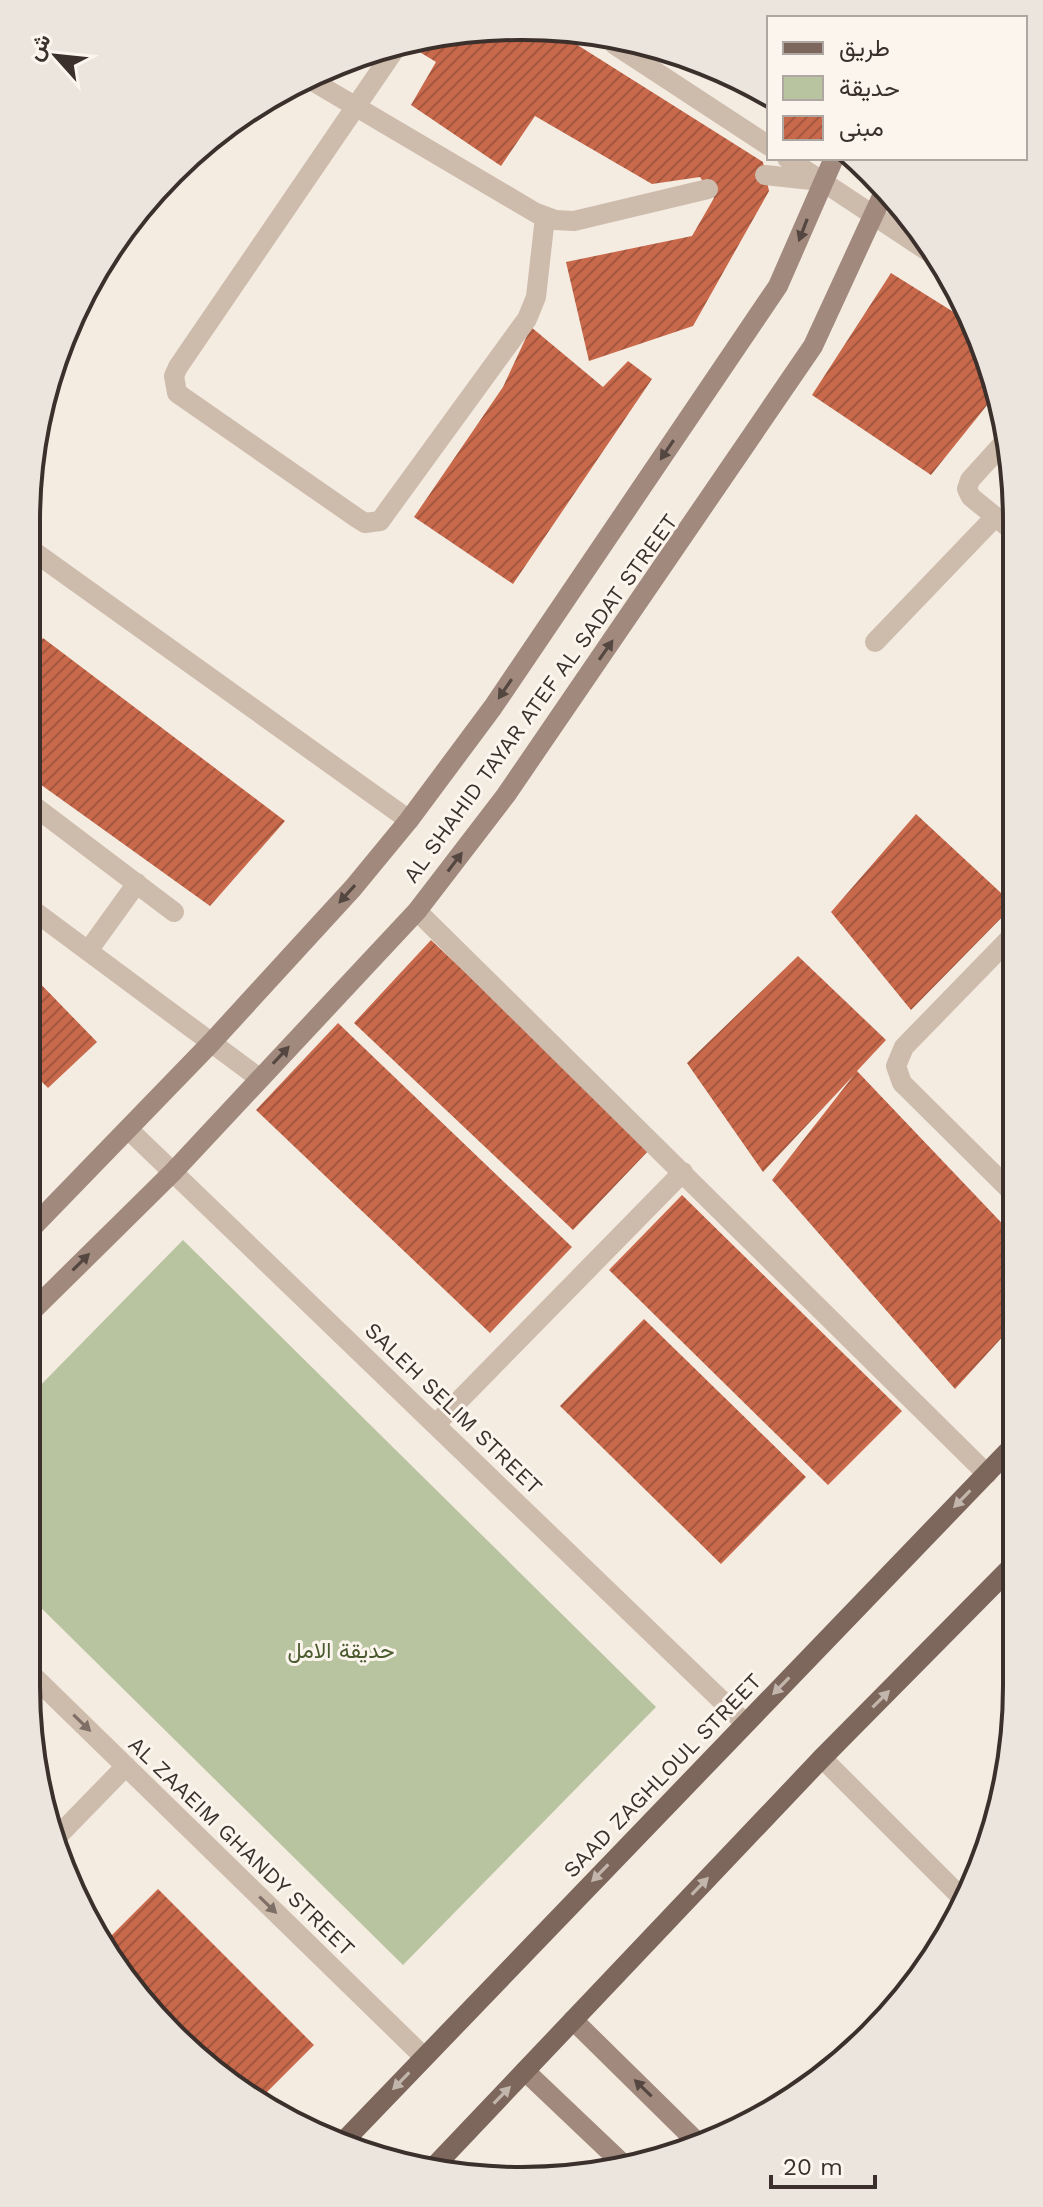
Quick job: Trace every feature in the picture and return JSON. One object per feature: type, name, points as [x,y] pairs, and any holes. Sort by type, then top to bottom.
[{"type":"main road","name":"SAAD ZAGHLOUL STREET","points":[[350,2135],[1003,1457]]},
{"type":"main road","points":[[440,2160],[822,1758],[1003,1575]]},
{"type":"street","points":[[624,51],[767,145]]},
{"type":"street","points":[[388,59],[178,367],[174,386],[183,399],[357,518],[372,524],[387,515],[527,319],[536,297],[545,217]]},
{"type":"street","points":[[319,85],[545,217],[574,221],[708,189]]},
{"type":"street","points":[[790,160],[873,215],[901,225]]},
{"type":"street","name":"AL SHAHID TAYAR ATEF AL SADAT STREET","points":[[40,1220],[211,1043],[353,888],[409,820],[493,707],[778,286],[821,181],[833,160]]},
{"type":"street","points":[[765,175],[821,181]]},
{"type":"street","name":"AL SHAHID TAYAR ATEF AL SADAT STREET","points":[[40,1303],[173,1172],[417,911],[506,795],[775,406],[813,346],[880,200]]},
{"type":"street","points":[[998,450],[968,485],[971,497],[1003,523]]},
{"type":"street","points":[[875,642],[995,517]]},
{"type":"street","points":[[40,556],[409,820]]},
{"type":"street","points":[[40,810],[174,912]]},
{"type":"street","points":[[88,951],[137,883]]},
{"type":"street","points":[[417,911],[987,1474]]},
{"type":"street","points":[[40,915],[259,1078]]},
{"type":"street","points":[[1003,945],[904,1047],[896,1066],[902,1083],[1003,1183]]},
{"type":"street","name":"SALEH SELIM STREET","points":[[128,1129],[745,1723]]},
{"type":"street","points":[[436,1424],[683,1172]]},
{"type":"street","name":"AL ZAAEIM GHANDY STREET","points":[[40,1683],[424,2057]]},
{"type":"street","points":[[822,1758],[956,1892]]},
{"type":"street","points":[[63,1831],[126,1766]]},
{"type":"street","points":[[573,2020],[691,2136]]},
{"type":"street","points":[[525,2071],[616,2158]]},
{"type":"green space","name":"حديقة الامل","points":[[183,1240],[656,1707],[403,1965],[40,1607],[40,1386]]},
{"type":"building","points":[[490,41],[574,43],[763,162],[769,191],[693,326],[589,361],[566,262],[692,236],[714,198],[700,177],[652,184],[535,116],[501,166],[411,105],[436,62],[418,51]]},
{"type":"building","points":[[891,273],[955,313],[988,403],[931,475],[812,395]]},
{"type":"building","points":[[531,327],[603,387],[628,361],[652,379],[513,584],[414,517],[503,387]]},
{"type":"building","points":[[43,638],[285,821],[210,906],[40,784],[40,642]]},
{"type":"building","points":[[916,814],[1003,895],[1003,916],[911,1010],[831,912]]},
{"type":"building","points":[[431,940],[651,1148],[573,1230],[354,1023]]},
{"type":"building","points":[[798,956],[886,1040],[857,1071],[1003,1224],[1003,1336],[955,1389],[772,1180],[854,1075],[763,1172],[687,1063]]},
{"type":"building","points":[[40,983],[97,1042],[48,1088],[40,1080]]},
{"type":"building","points":[[338,1023],[572,1247],[490,1333],[256,1110]]},
{"type":"building","points":[[682,1195],[902,1411],[828,1485],[609,1270]]},
{"type":"building","points":[[644,1319],[806,1477],[721,1564],[560,1406]]},
{"type":"building","points":[[158,1889],[314,2045],[266,2093],[228,2067],[181,2026],[140,1979],[111,1936]]}]
